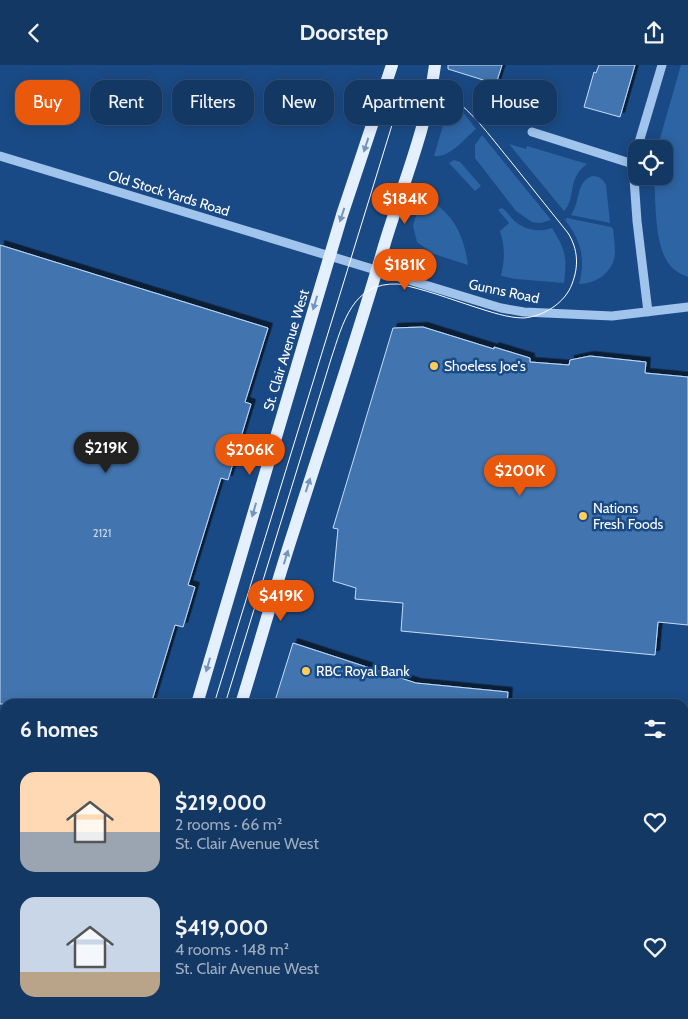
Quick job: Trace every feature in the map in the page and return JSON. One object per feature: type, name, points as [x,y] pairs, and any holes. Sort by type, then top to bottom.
[{"type":"main road","name":"St. Clair Avenue West","points":[[198,699],[330,257],[392,65]]},
{"type":"main road","points":[[243,699],[293,531],[417,146],[431,93],[434,65]]},
{"type":"street","points":[[640,140],[662,65]]},
{"type":"street","points":[[532,131],[628,162]]},
{"type":"street","name":"Old Stock Yards Road","points":[[0,156],[330,257]]},
{"type":"street","points":[[635,185],[648,312]]},
{"type":"street","name":"Gunns Road","points":[[330,257],[470,299],[524,312],[612,316],[688,307]]},
{"type":"shaded area","points":[[681,65],[688,65],[688,277],[671,266],[664,256],[658,234],[655,185],[673,185],[673,140],[660,140]]},
{"type":"shaded area","points":[[463,112],[476,129],[451,151],[440,156],[434,156],[443,125],[463,125]]},
{"type":"shaded area","points":[[482,135],[551,220],[540,223],[532,222],[516,211],[475,158],[475,145]]},
{"type":"shaded area","points":[[509,144],[526,149],[527,146],[587,164],[576,176],[568,206],[564,211]]},
{"type":"shaded area","points":[[454,160],[460,162],[481,186],[475,191],[449,163]]},
{"type":"shaded area","points":[[592,176],[600,178],[606,185],[610,223],[571,215],[583,183]]},
{"type":"shaded area","points":[[422,195],[441,208],[454,224],[463,242],[468,265],[434,254],[417,242],[413,226]]},
{"type":"shaded area","points":[[502,208],[525,228],[543,230],[552,228],[563,248],[564,283],[501,276],[504,253],[500,231],[509,223],[498,210]]},
{"type":"shaded area","points":[[567,218],[613,229],[614,260],[603,276],[592,282],[579,284],[582,266],[581,250],[575,235],[565,220]]},
{"type":"building","points":[[448,65],[502,65],[497,80],[483,80],[448,69]]},
{"type":"building","points":[[599,65],[635,65],[620,117],[584,107],[594,72],[596,73]]},
{"type":"building","points":[[0,245],[268,328],[245,402],[251,404],[228,480],[221,478],[188,585],[195,587],[183,627],[175,625],[153,699],[0,699]]},
{"type":"building","points":[[423,327],[530,358],[530,362],[569,365],[570,360],[590,356],[646,362],[645,373],[688,377],[688,625],[658,622],[655,655],[401,631],[403,603],[355,599],[356,588],[333,581],[338,529],[333,528],[393,328]]},
{"type":"building","points":[[293,643],[416,683],[508,692],[507,699],[276,699]]},
{"type":"tram line","points":[[216,699],[392,125],[400,110],[420,94],[437,92],[446,95],[462,106],[479,123],[568,233],[576,251],[576,271],[572,284],[559,303],[539,315],[524,318],[500,314],[398,284],[382,285],[360,297],[345,319],[335,345],[227,699]]},
{"type":"place","name":"Shoeless Joe's","points":[[434,366]]},
{"type":"place","name":"Nations Fresh Foods","points":[[583,516]]},
{"type":"place","name":"RBC Royal Bank","points":[[306,671]]}]
